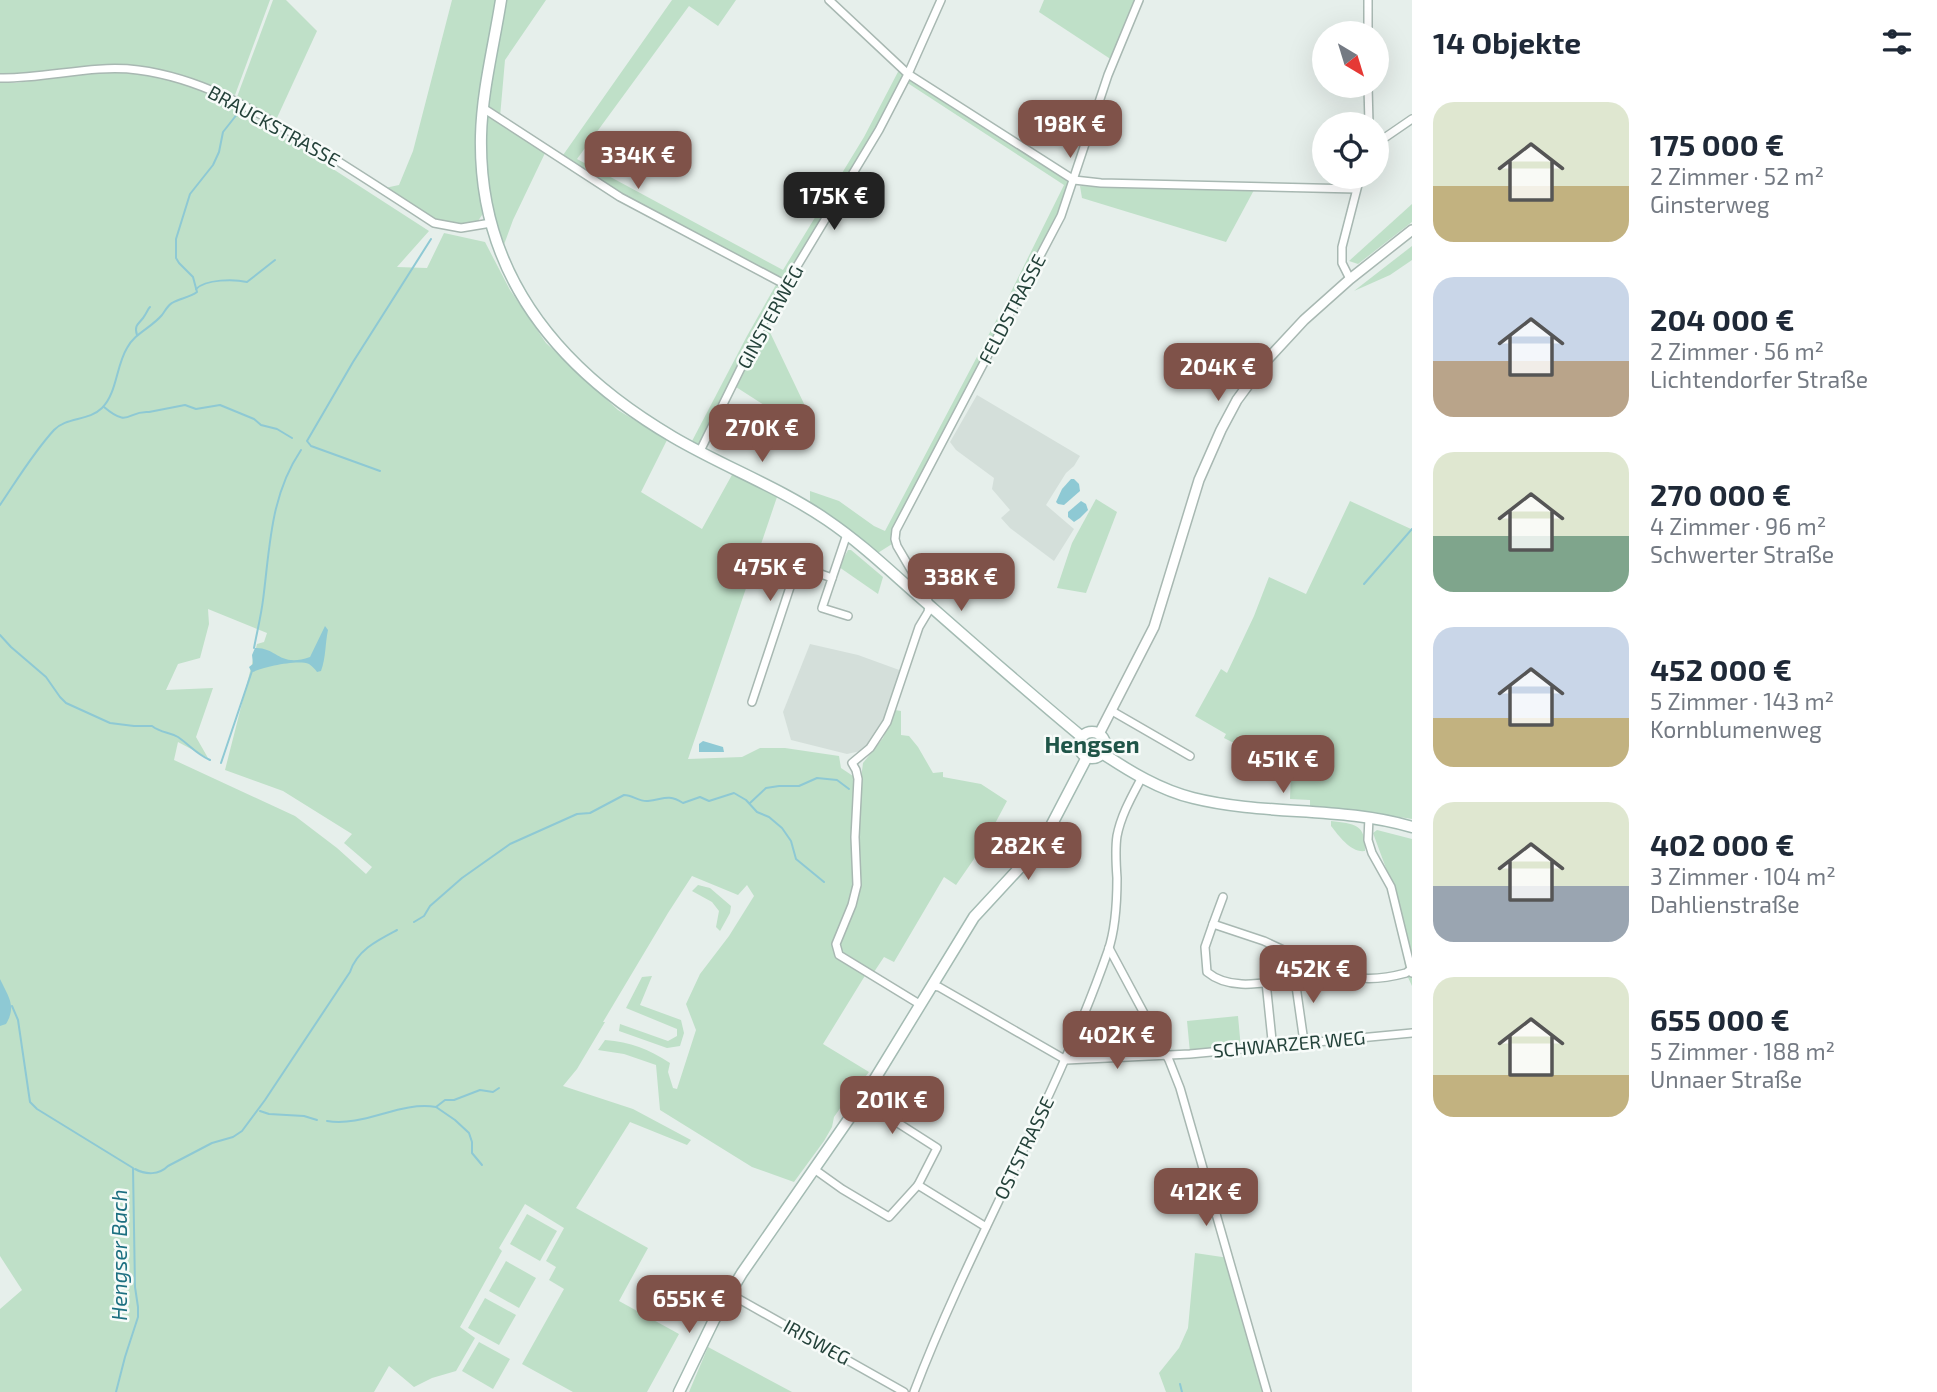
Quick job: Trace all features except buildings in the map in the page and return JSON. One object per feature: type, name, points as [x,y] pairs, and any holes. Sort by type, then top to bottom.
[{"type":"main road","points":[[501,0],[484,108],[481,158],[483,183],[500,252],[517,290],[553,341],[625,405],[675,438],[779,490],[847,534],[1082,737]]},
{"type":"main road","points":[[1091,732],[1099,734],[1105,745],[1102,753],[1096,757],[1087,757],[1079,749],[1079,742],[1091,732]]},
{"type":"main road","points":[[1102,753],[1142,777],[1183,795],[1222,804],[1263,809],[1369,817],[1412,827]]},
{"type":"main road","points":[[679,1392],[705,1339],[752,1257],[862,1100],[974,917],[1024,863],[1051,826],[1087,757]]},
{"type":"street","points":[[829,0],[908,74],[1074,180],[1312,188]]},
{"type":"street","name":"GINSTERWEG","points":[[700,451],[764,321],[879,130],[942,0]]},
{"type":"street","name":"FELDSTRASSE","points":[[929,606],[927,597],[897,546],[896,530],[1061,216],[1108,75],[1139,0]]},
{"type":"street","points":[[1368,0],[1368,21]]},
{"type":"street","name":"BRAUCKSTRASSE","points":[[0,78],[18,79],[96,69],[138,70],[194,83],[234,99],[276,123],[434,223],[461,228],[491,223]]},
{"type":"street","points":[[484,108],[620,197],[786,285]]},
{"type":"street","points":[[1389,134],[1412,119]]},
{"type":"street","points":[[1350,279],[1344,270],[1341,255],[1356,189]]},
{"type":"street","points":[[1099,734],[1154,627],[1199,480],[1229,414],[1248,384],[1278,347],[1321,303],[1412,230]]},
{"type":"street","points":[[847,534],[822,608],[848,616]]},
{"type":"street","points":[[752,702],[796,569],[804,568],[832,578]]},
{"type":"street","points":[[916,1002],[839,955],[836,944],[852,905],[856,885],[858,779],[852,763],[870,748],[887,722],[919,627],[929,606]]},
{"type":"street","points":[[1112,711],[1190,756]]},
{"type":"street","name":"OSTSTRASSE","points":[[914,1392],[935,1336],[1066,1060],[1110,948],[1117,896],[1117,837],[1126,807],[1142,777]]},
{"type":"street","points":[[1213,924],[1264,941],[1336,974],[1376,979],[1411,972],[1391,887],[1368,840],[1369,817]]},
{"type":"street","points":[[1223,897],[1205,947],[1207,972],[1213,978],[1235,985],[1295,979]]},
{"type":"street","points":[[1110,948],[1166,1054],[1180,1088],[1267,1392]]},
{"type":"street","points":[[1303,1035],[1295,979],[1305,960]]},
{"type":"street","points":[[1266,982],[1272,1040]]},
{"type":"street","points":[[933,986],[1066,1060]]},
{"type":"street","name":"SCHWARZER WEG","points":[[1066,1060],[1190,1054],[1412,1033]]},
{"type":"street","points":[[814,1168],[842,1189],[889,1217],[918,1185],[937,1148],[862,1100]]},
{"type":"street","points":[[918,1185],[986,1227]]},
{"type":"street","name":"IRISWEG","points":[[730,1294],[904,1392]]},
{"type":"shaded area","points":[[977,395],[1080,456],[1046,505],[1074,529],[1054,561],[1001,518],[1010,510],[992,489],[994,478],[956,450],[950,442]]},
{"type":"shaded area","points":[[810,644],[858,655],[902,671],[885,721],[865,750],[847,754],[791,740],[783,712]]},
{"type":"green space","points":[[0,0],[270,0],[235,95],[195,80],[138,68],[0,75]]},
{"type":"green space","points":[[273,0],[286,0],[317,31],[276,120],[237,97]]},
{"type":"green space","points":[[452,0],[498,0],[478,161],[484,212],[478,221],[463,224],[442,223],[385,188],[399,185],[413,151]]},
{"type":"green space","points":[[503,0],[546,0],[505,60],[500,117],[486,108]]},
{"type":"green space","points":[[672,0],[736,0],[718,26],[689,6],[577,159],[783,270],[864,137],[900,68],[904,75],[878,128],[785,280],[620,195],[561,158]]},
{"type":"green space","points":[[1044,0],[1136,0],[1112,60],[1039,12]]},
{"type":"green space","points":[[95,71],[138,73],[193,85],[234,105],[429,231],[397,267],[427,268],[444,233],[485,242],[510,290],[546,343],[618,410],[667,440],[641,492],[702,529],[733,473],[777,497],[688,759],[742,757],[760,748],[785,748],[839,756],[841,768],[855,780],[861,779],[863,763],[883,738],[895,710],[901,711],[901,735],[909,736],[933,773],[943,772],[943,777],[981,784],[1007,801],[983,846],[956,885],[944,877],[894,962],[884,957],[874,972],[866,974],[823,1044],[869,1072],[860,1080],[834,1117],[824,1141],[794,1182],[752,1167],[660,1110],[656,1065],[624,1054],[598,1050],[605,1040],[631,1044],[654,1054],[670,1063],[668,1072],[673,1088],[677,1089],[696,1030],[686,1004],[700,974],[729,936],[754,896],[747,885],[738,895],[692,876],[668,913],[577,1069],[563,1086],[633,1109],[691,1140],[687,1145],[630,1122],[576,1208],[648,1248],[619,1301],[679,1334],[647,1392],[573,1392],[522,1364],[564,1289],[549,1280],[556,1267],[546,1261],[564,1228],[525,1204],[499,1248],[502,1251],[460,1327],[475,1338],[456,1371],[414,1387],[389,1366],[374,1392],[0,1392],[0,1309],[22,1290],[0,1256],[0,82],[16,83]],"holes":[[[208,609],[267,633],[264,642],[257,644],[225,770],[283,791],[352,834],[344,843],[372,867],[366,874],[295,816],[174,760],[178,742],[208,758],[196,737],[213,688],[166,690],[178,664],[200,658],[209,624]]]},
{"type":"green space","points":[[909,80],[1069,181],[1058,216],[891,532],[892,544],[873,556],[810,509],[810,491],[839,501],[885,531],[1007,300],[1064,185],[906,82]]},
{"type":"green space","points":[[486,111],[546,151],[513,220],[502,250],[483,158]]},
{"type":"green space","points":[[1080,186],[1254,190],[1226,242],[1082,198]]},
{"type":"green space","points":[[1412,204],[1412,222],[1358,264],[1349,261]]},
{"type":"green space","points":[[1412,246],[1412,260],[1390,275],[1354,291]]},
{"type":"green space","points":[[777,283],[780,290],[700,447],[691,443],[747,336]]},
{"type":"green space","points":[[766,324],[806,408],[790,438],[772,428],[781,411],[764,405],[736,387]]},
{"type":"green space","points":[[1096,499],[1117,512],[1086,593],[1057,588],[1072,543]]},
{"type":"green space","points":[[1350,501],[1412,528],[1412,819],[1310,807],[1310,800],[1290,799],[1291,772],[1224,738],[1226,734],[1195,716],[1221,669],[1227,673],[1269,577],[1306,594]]},
{"type":"green space","points":[[848,550],[883,577],[878,594],[839,567]]},
{"type":"green space","points":[[1331,821],[1352,824],[1361,830],[1365,851],[1346,843],[1331,826]]},
{"type":"green space","points":[[1377,830],[1412,839],[1412,986],[1406,973],[1394,890],[1373,833]]},
{"type":"green space","points":[[698,885],[710,888],[731,906],[720,931],[716,927],[719,911],[712,902],[692,891]]},
{"type":"green space","points":[[652,976],[640,1005],[681,1020],[684,1033],[680,1046],[667,1048],[619,1031],[620,1024],[668,1041],[677,1036],[677,1029],[626,1008],[642,977]]},
{"type":"green space","points":[[1238,1016],[1241,1049],[1190,1053],[1187,1021]]},
{"type":"green space","points":[[527,1214],[557,1231],[540,1261],[510,1244]]},
{"type":"green space","points":[[1195,1253],[1229,1258],[1267,1392],[1166,1392],[1159,1373],[1179,1348],[1188,1328]]},
{"type":"green space","points":[[506,1261],[536,1278],[519,1308],[489,1291]]},
{"type":"green space","points":[[485,1298],[516,1315],[499,1345],[468,1328]]},
{"type":"green space","points":[[479,1342],[510,1359],[493,1389],[462,1371]]},
{"type":"green space","points":[[708,1347],[792,1392],[689,1392]]},
{"type":"water","points":[[1071,479],[1079,484],[1080,491],[1064,505],[1058,504],[1056,502],[1062,489]]},
{"type":"water","points":[[1081,501],[1086,504],[1088,510],[1074,522],[1068,517],[1068,512]]},
{"type":"water","points":[[325,626],[328,630],[321,671],[317,672],[309,664],[297,662],[251,671],[249,667],[253,664],[252,655],[255,648],[291,660],[310,657]]},
{"type":"water","points":[[703,741],[723,747],[724,752],[699,752],[699,744]]},
{"type":"water","points":[[0,979],[8,996],[11,1012],[6,1024],[0,1026]]},
{"type":"waterway","points":[[0,505],[54,430],[65,423],[97,412],[107,402],[123,355],[134,338],[158,320],[171,304],[197,292],[193,277],[176,258],[176,239],[190,194],[213,165],[223,132],[238,113]]},
{"type":"waterway","points":[[380,471],[311,446],[307,441],[353,362],[431,239]]},
{"type":"waterway","points":[[196,289],[213,282],[247,282],[275,260]]},
{"type":"waterway","points":[[137,335],[137,326],[150,307]]},
{"type":"waterway","points":[[104,407],[124,418],[136,413],[185,405],[196,409],[220,405],[292,438]]},
{"type":"waterway","points":[[254,648],[277,504],[283,485],[301,450]]},
{"type":"waterway","points":[[1364,584],[1412,529]]},
{"type":"waterway","points":[[0,635],[46,677],[66,703],[110,723],[152,726],[178,737],[210,760]]},
{"type":"waterway","points":[[221,763],[252,671]]},
{"type":"waterway","points":[[750,803],[766,788],[799,786],[817,778],[837,780],[849,789]]},
{"type":"waterway","points":[[414,922],[424,916],[430,906],[462,878],[510,844],[577,814],[590,813],[624,795],[645,801],[669,798],[683,803],[700,797],[709,801],[734,793],[782,828],[791,841],[796,859],[824,882]]},
{"type":"waterway","points":[[135,1169],[148,1173],[161,1171],[212,1143],[233,1137],[242,1131],[353,964],[369,946],[397,930]]},
{"type":"waterway","name":"Hengser Bach","points":[[12,1006],[18,1020],[30,1102],[37,1109],[133,1168],[138,1317],[116,1392]]},
{"type":"waterway","points":[[327,1121],[341,1122],[409,1108],[436,1107],[445,1100],[454,1100],[480,1090],[493,1092],[499,1088]]},
{"type":"waterway","points":[[436,1107],[469,1133],[472,1153],[482,1165]]},
{"type":"waterway","points":[[260,1111],[317,1120]]},
{"type":"waterway","points":[[1180,1384],[1182,1392]]},
{"type":"district","name":"Hengsen","points":[[1092,745]]}]
